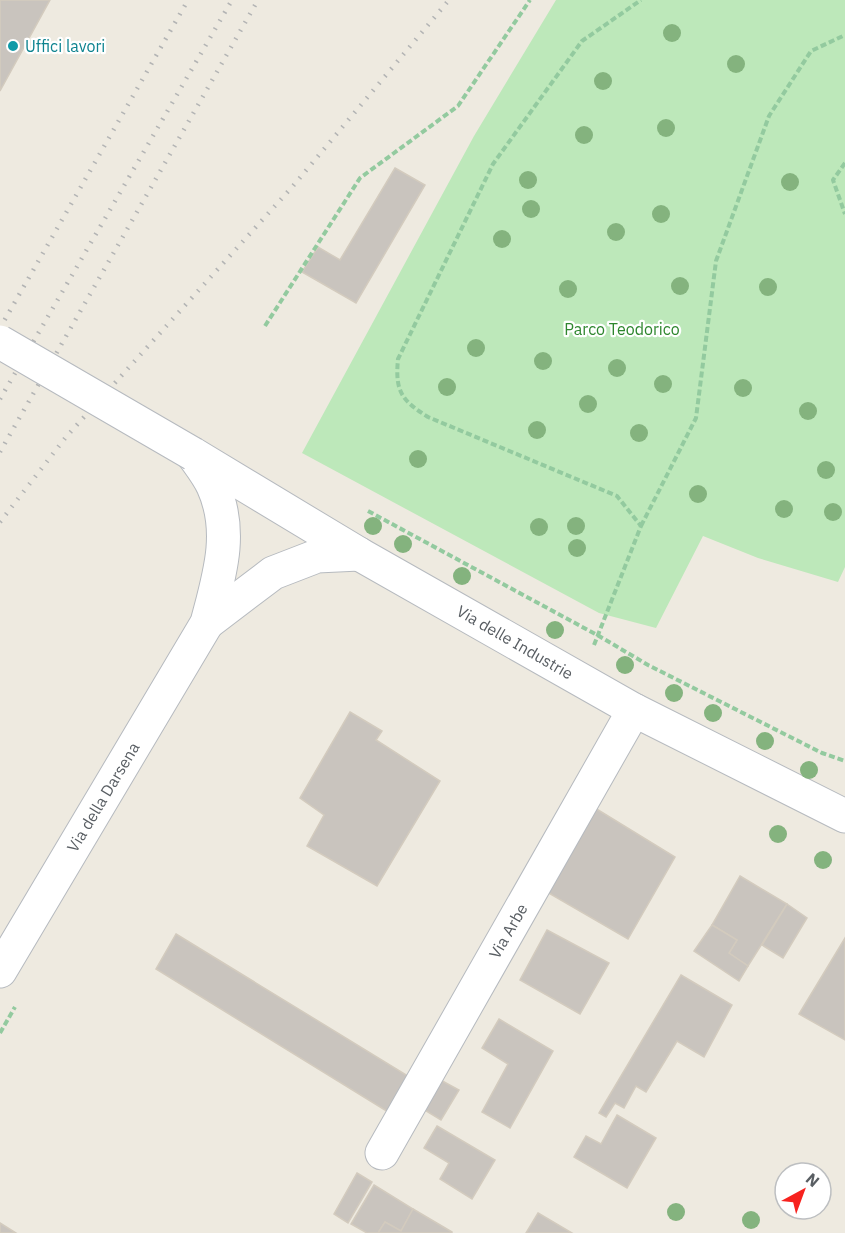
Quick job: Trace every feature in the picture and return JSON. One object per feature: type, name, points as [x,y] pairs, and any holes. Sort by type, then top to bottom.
[{"type":"street","name":"Via delle Industrie","points":[[0,342],[359,554],[634,710],[845,816]]},
{"type":"street","name":"Via della Darsena","points":[[0,971],[207,623],[224,560],[224,522],[213,486],[192,454]]},
{"type":"street","name":"Via della Darsena","points":[[207,623],[273,573],[317,556],[359,554]]},
{"type":"street","name":"Via Arbe","points":[[382,1153],[634,710]]},
{"type":"path","points":[[265,326],[360,178],[458,106],[530,0]]},
{"type":"path","points":[[641,0],[582,41],[494,164],[398,359],[396,379],[405,403],[428,417],[617,496],[641,526]]},
{"type":"path","points":[[575,676],[599,636],[641,526],[696,418],[716,261],[768,116],[811,51],[845,35]]},
{"type":"path","points":[[845,163],[832,180],[845,214]]},
{"type":"path","points":[[367,511],[599,636],[648,665],[822,753],[845,760]]},
{"type":"path","points":[[0,1033],[18,1003]]},
{"type":"green space","name":"Parco Teodorico","points":[[556,0],[845,0],[845,567],[838,582],[758,558],[703,536],[656,628],[599,613],[302,453],[474,136]]},
{"type":"building","name":"Uffici lavori","points":[[0,0],[50,0],[0,91]]},
{"type":"building","points":[[395,168],[425,185],[356,303],[302,272],[318,247],[340,260]]},
{"type":"building","points":[[350,712],[382,731],[376,740],[440,781],[377,886],[307,846],[324,815],[300,798]]},
{"type":"building","points":[[590,805],[675,857],[628,939],[540,888]]},
{"type":"building","points":[[740,876],[787,904],[748,966],[729,953],[737,940],[712,925]]},
{"type":"building","points":[[787,904],[807,918],[783,958],[762,945]]},
{"type":"building","points":[[712,925],[737,940],[729,953],[748,966],[739,981],[694,951]]},
{"type":"building","points":[[547,930],[609,963],[580,1014],[520,980]]},
{"type":"building","points":[[176,934],[416,1081],[393,1115],[156,969]]},
{"type":"building","points":[[845,938],[845,1040],[799,1014]]},
{"type":"building","points":[[681,975],[732,1005],[704,1057],[677,1041],[646,1092],[636,1086],[624,1108],[615,1103],[606,1117],[599,1113]]},
{"type":"building","points":[[499,1019],[553,1051],[510,1128],[482,1112],[508,1064],[482,1048]]},
{"type":"building","points":[[435,1077],[459,1090],[441,1120],[418,1106]]},
{"type":"building","points":[[617,1115],[656,1138],[627,1188],[574,1157],[586,1136],[601,1144]]},
{"type":"building","points":[[437,1126],[495,1160],[472,1199],[440,1179],[449,1163],[424,1148]]},
{"type":"building","points":[[357,1173],[372,1182],[348,1223],[334,1214]]},
{"type":"building","points":[[374,1185],[413,1209],[401,1231],[385,1222],[378,1233],[367,1233],[351,1224]]},
{"type":"building","points":[[413,1209],[452,1233],[378,1233],[385,1222],[401,1231]]},
{"type":"building","points":[[538,1213],[572,1233],[526,1233]]},
{"type":"building","points":[[0,1223],[16,1233],[0,1233]]},
{"type":"railway","points":[[0,328],[188,0]]},
{"type":"railway","points":[[0,399],[232,0]]},
{"type":"railway","points":[[0,452],[258,0]]},
{"type":"railway","points":[[0,522],[66,437],[293,186],[449,0]]},
{"type":"place","name":"Uffici lavori","points":[[13,46]]}]
